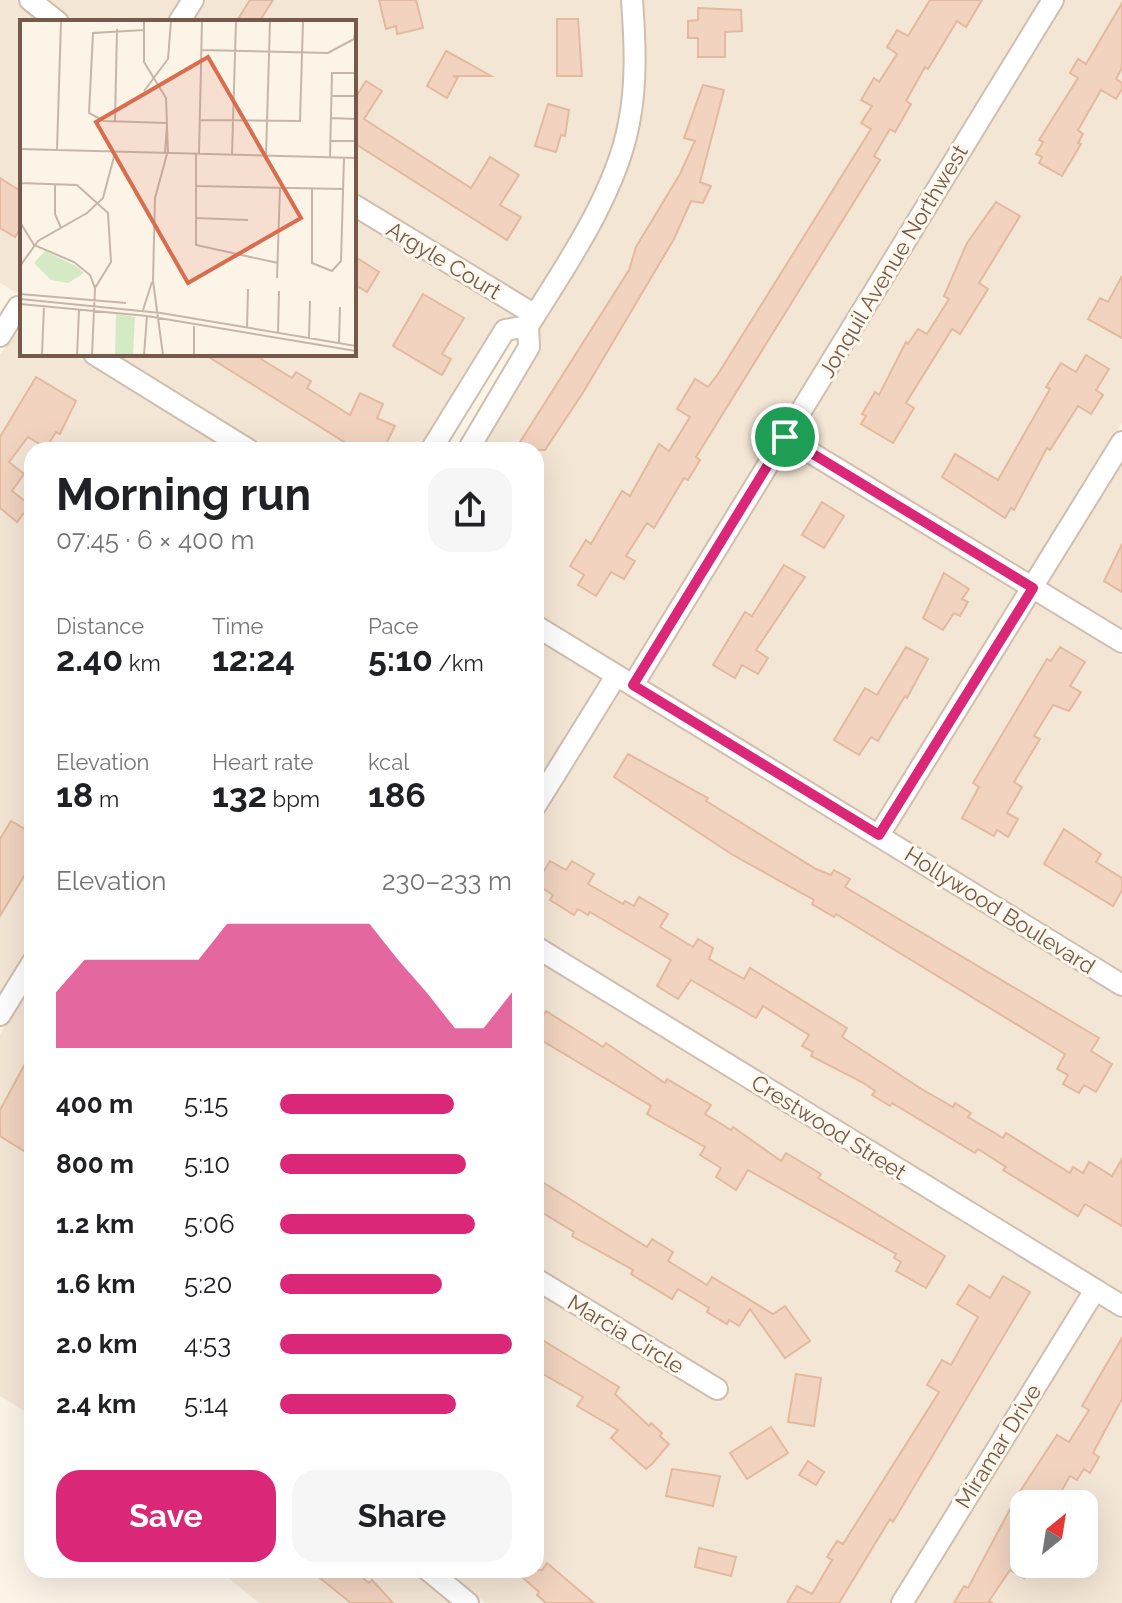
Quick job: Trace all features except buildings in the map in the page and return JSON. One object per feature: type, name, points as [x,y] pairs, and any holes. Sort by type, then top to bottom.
[{"type":"street","points":[[30,0],[55,20]]},
{"type":"street","points":[[180,20],[193,0]]},
{"type":"street","points":[[473,442],[529,347],[532,320],[602,199],[629,125],[636,59],[632,0]]},
{"type":"street","name":"Jonquil Avenue Northwest","points":[[544,794],[624,680],[785,437],[1053,0]]},
{"type":"street","name":"Argyle Court","points":[[356,206],[532,320]]},
{"type":"street","points":[[0,296],[20,308],[0,336]]},
{"type":"street","points":[[436,442],[505,330],[532,320]]},
{"type":"street","points":[[97,356],[236,442]]},
{"type":"street","points":[[785,437],[1122,642]]},
{"type":"street","points":[[879,835],[1122,442]]},
{"type":"street","name":"Hollywood Boulevard","points":[[544,631],[1122,985]]},
{"type":"street","name":"Crestwood Street","points":[[544,952],[1122,1306]]},
{"type":"street","points":[[0,1015],[24,976]]},
{"type":"street","name":"Marcia Circle","points":[[544,1284],[717,1389]]},
{"type":"street","name":"Miramar Drive","points":[[902,1603],[1095,1290]]},
{"type":"street","points":[[438,1578],[468,1603]]},
{"type":"shaded area","points":[[0,0],[15,0],[37,20],[20,20],[20,295],[0,283]]},
{"type":"shaded area","points":[[47,0],[181,0],[169,20],[74,20]]},
{"type":"shaded area","points":[[204,0],[621,0],[626,60],[619,123],[593,196],[532,301],[356,193],[356,20],[191,20]]},
{"type":"shaded area","points":[[643,0],[1042,0],[630,671],[544,618],[544,442],[484,442],[539,345],[539,328],[638,127],[646,58]]},
{"type":"shaded area","points":[[1065,0],[1122,0],[1122,423],[1030,573],[799,433]]},
{"type":"shaded area","points":[[356,219],[516,317],[496,325],[424,442],[258,442],[119,356],[356,356]]},
{"type":"shaded area","points":[[20,324],[20,356],[75,356],[215,442],[24,442],[24,957],[0,996],[0,355]]},
{"type":"shaded area","points":[[788,452],[1018,592],[876,821],[647,681]]},
{"type":"shaded area","points":[[1122,461],[1122,629],[1047,583]]},
{"type":"shaded area","points":[[1035,603],[1122,656],[1122,971],[893,831]]},
{"type":"shaded area","points":[[544,645],[602,680],[544,774]]},
{"type":"shaded area","points":[[619,690],[1122,998],[1122,1293],[544,939],[544,811]]},
{"type":"shaded area","points":[[544,965],[1081,1294],[890,1603],[485,1603],[455,1578],[544,1578],[544,1297],[719,1403],[731,1385],[544,1271]]},
{"type":"shaded area","points":[[24,994],[24,1411],[0,1396],[0,1034]]},
{"type":"shaded area","points":[[1097,1305],[1122,1320],[1122,1603],[913,1603]]},
{"type":"shaded area","points":[[229,1578],[420,1578],[450,1603],[259,1603]]},
{"type":"route","points":[[785,437],[1033,588],[879,835],[633,685],[785,437]]}]
